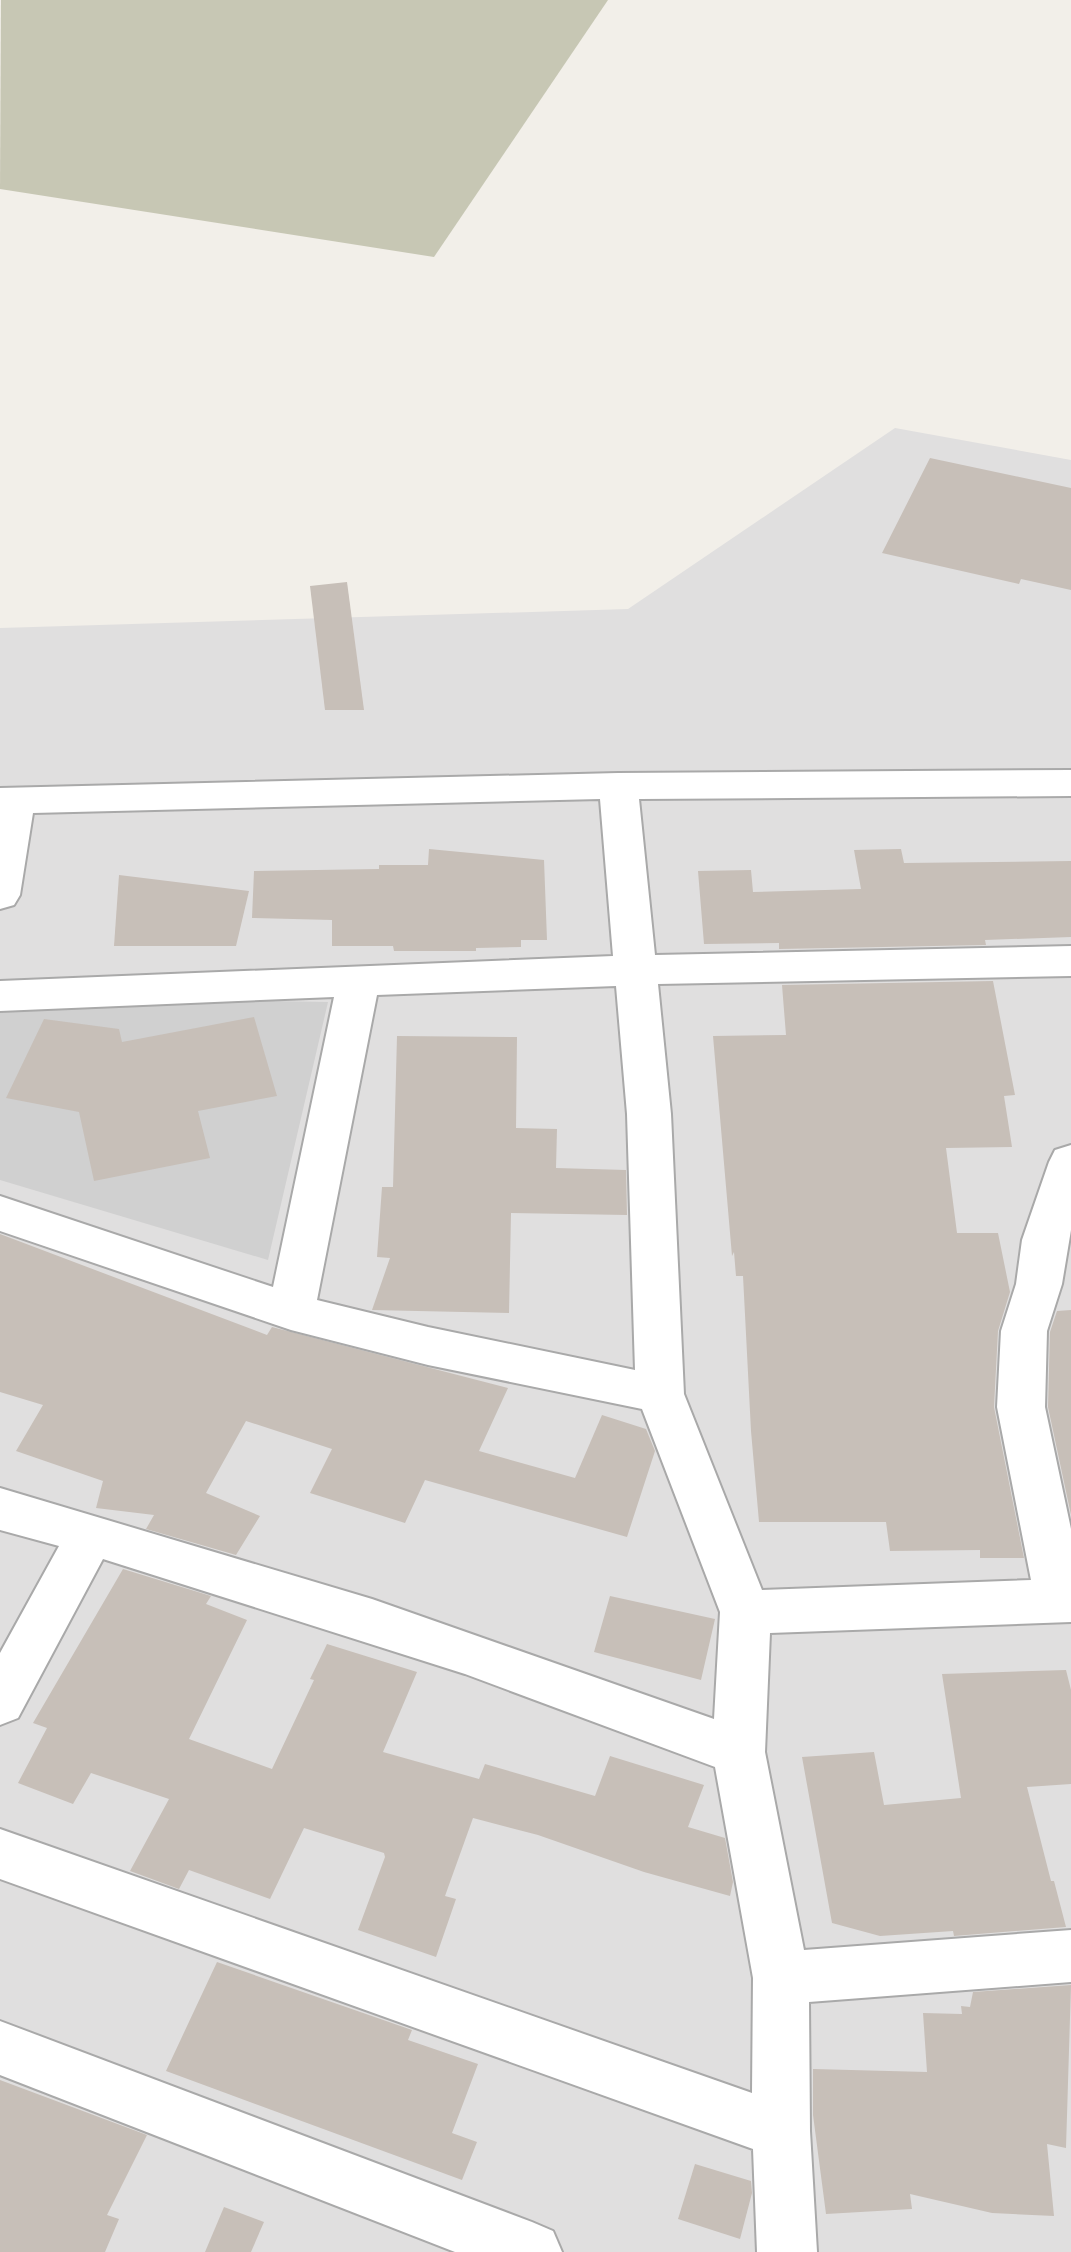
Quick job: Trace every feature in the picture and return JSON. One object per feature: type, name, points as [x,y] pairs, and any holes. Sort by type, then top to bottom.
[{"type":"street","points":[[0,895],[8,801],[618,786],[1071,783]]},
{"type":"street","points":[[618,786],[649,1114],[660,1394],[745,1612],[739,1752],[781,1978],[781,2131],[787,2252]]},
{"type":"street","points":[[0,996],[358,984],[636,970],[1071,961]]},
{"type":"street","points":[[291,1312],[358,984]]},
{"type":"street","points":[[745,1612],[1066,1600],[1021,1407],[1024,1331],[1055,1284],[1045,1240],[1071,1162]]},
{"type":"street","points":[[0,1213],[291,1312],[428,1346],[660,1394]]},
{"type":"street","points":[[0,1509],[361,1616],[620,1706],[739,1752]]},
{"type":"street","points":[[0,1702],[91,1534]]},
{"type":"street","points":[[0,1854],[781,2131]]},
{"type":"street","points":[[781,1978],[1071,1956]]},
{"type":"street","points":[[0,2048],[532,2252]]},
{"type":"shaded area","points":[[1,0],[608,0],[434,257],[0,189]]},
{"type":"shaded area","points":[[895,428],[1071,460],[1071,2252],[0,2252],[0,628],[628,609]]},
{"type":"shaded area","points":[[0,997],[328,1002],[268,1260],[0,1180]]},
{"type":"building","points":[[930,458],[1071,488],[1071,590],[1021,579],[1019,584],[882,553]]},
{"type":"building","points":[[347,582],[364,710],[325,710],[310,586]]},
{"type":"building","points":[[429,849],[544,860],[547,940],[521,940],[521,947],[476,948],[476,951],[394,951],[393,946],[332,946],[332,920],[252,918],[254,871],[428,865]]},
{"type":"building","points":[[901,849],[904,863],[1071,861],[1071,937],[985,940],[986,945],[779,949],[779,943],[704,944],[698,871],[751,870],[753,892],[861,889],[854,850]]},
{"type":"building","points":[[119,875],[249,891],[236,946],[114,946]]},
{"type":"building","points":[[993,981],[1015,1095],[1004,1096],[1012,1147],[946,1148],[957,1233],[998,1233],[1010,1292],[998,1331],[994,1407],[1024,1558],[980,1558],[980,1550],[890,1551],[886,1522],[759,1522],[743,1276],[736,1276],[734,1252],[732,1256],[713,1036],[786,1035],[782,985]]},
{"type":"building","points":[[254,1017],[277,1096],[198,1111],[210,1158],[94,1181],[79,1112],[6,1098],[44,1019],[119,1029],[122,1042]]},
{"type":"building","points":[[397,1036],[517,1037],[516,1128],[557,1129],[556,1168],[626,1170],[627,1215],[511,1213],[509,1313],[372,1310],[390,1258],[377,1257],[382,1187],[393,1187]]},
{"type":"building","points":[[0,1234],[267,1335],[272,1327],[508,1388],[479,1451],[575,1478],[602,1415],[646,1429],[655,1451],[627,1537],[425,1480],[405,1523],[310,1493],[332,1449],[246,1421],[206,1493],[260,1516],[236,1555],[146,1529],[154,1515],[96,1508],[103,1481],[16,1451],[43,1405],[0,1392]]},
{"type":"building","points":[[1071,1310],[1071,1515],[1048,1407],[1050,1332],[1057,1311]]},
{"type":"building","points":[[123,1569],[211,1596],[206,1604],[247,1620],[189,1739],[272,1769],[314,1680],[310,1679],[327,1644],[417,1672],[383,1752],[479,1779],[485,1764],[595,1796],[610,1756],[704,1785],[688,1827],[725,1838],[733,1882],[730,1896],[644,1872],[538,1835],[473,1818],[445,1896],[456,1899],[436,1957],[358,1930],[384,1853],[304,1828],[270,1899],[189,1870],[179,1889],[130,1871],[169,1799],[91,1773],[73,1804],[18,1783],[47,1728],[33,1723]]},
{"type":"building","points":[[610,1596],[715,1619],[701,1680],[594,1652]]},
{"type":"building","points":[[1066,1670],[1071,1690],[1071,1784],[1027,1787],[1066,1927],[954,1936],[953,1931],[880,1936],[832,1923],[802,1757],[874,1752],[884,1805],[961,1798],[942,1674]]},
{"type":"building","points":[[217,1962],[412,2030],[408,2040],[478,2064],[452,2133],[477,2142],[462,2180],[166,2071]]},
{"type":"building","points":[[1071,1985],[1066,2148],[1047,2144],[1054,2216],[992,2213],[910,2194],[912,2209],[826,2214],[813,2115],[813,2069],[927,2072],[923,2013],[962,2014],[961,2006],[970,2007],[973,1992]]},
{"type":"building","points":[[0,2080],[147,2135],[107,2215],[119,2219],[105,2252],[0,2252]]},
{"type":"building","points":[[695,2164],[751,2181],[752,2193],[740,2239],[678,2219]]},
{"type":"building","points":[[224,2207],[264,2222],[251,2252],[205,2252]]}]
